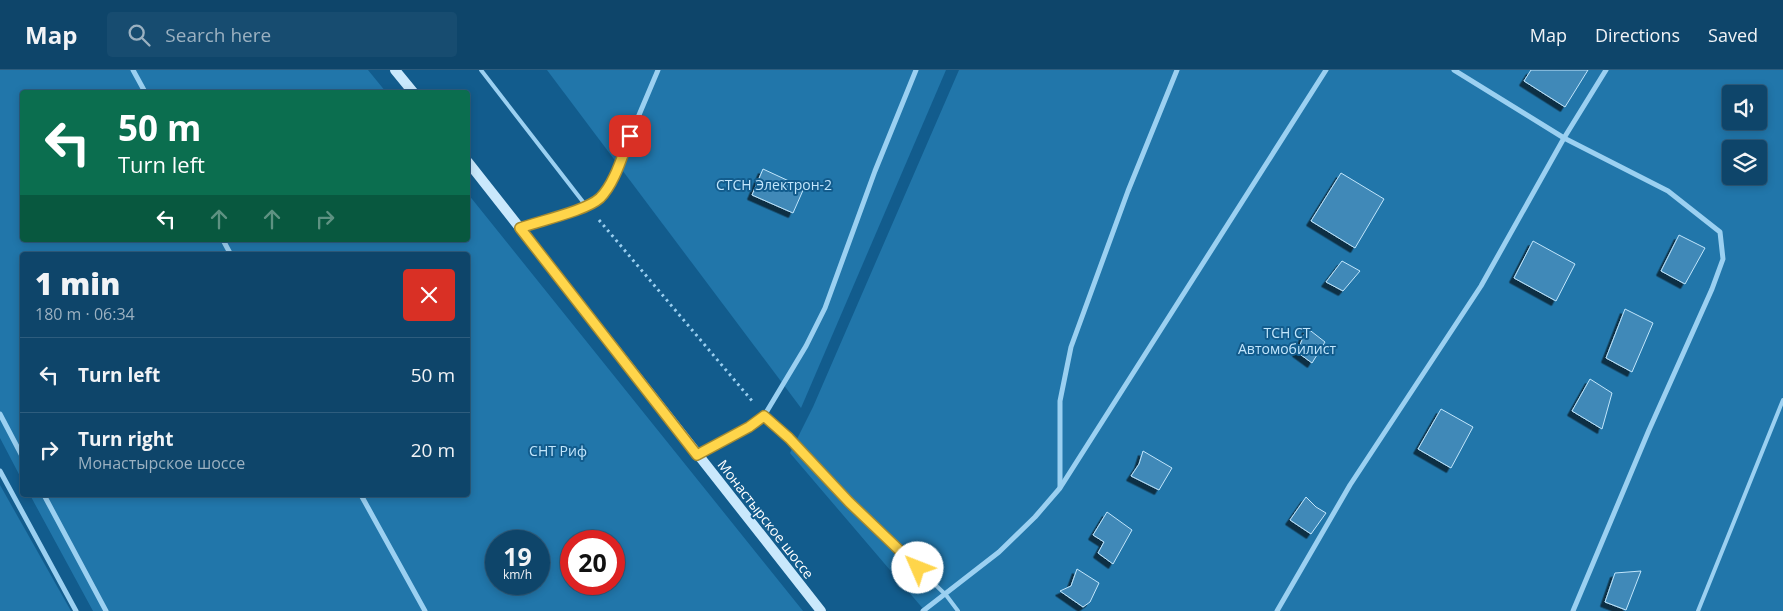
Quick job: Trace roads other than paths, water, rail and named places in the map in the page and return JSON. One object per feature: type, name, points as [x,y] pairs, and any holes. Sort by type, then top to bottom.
[{"type":"main road","points":[[395,70],[410,90]]},
{"type":"main road","name":"Монастырское шоссе","points":[[470,165],[821,611]]},
{"type":"street","points":[[133,70],[144,90]]},
{"type":"street","points":[[520,228],[587,206],[599,199],[609,186],[658,70]]},
{"type":"street","points":[[697,455],[749,427],[764,416],[806,346],[825,308],[875,171],[916,70]]},
{"type":"street","points":[[1060,488],[1060,401],[1071,347],[1128,191],[1177,70]]},
{"type":"street","points":[[923,611],[999,552],[1034,518],[1060,488],[1326,70]]},
{"type":"street","points":[[1454,70],[1564,138],[1668,191],[1720,232],[1723,259],[1712,289],[1649,430],[1572,611]]},
{"type":"street","points":[[1277,611],[1350,485],[1481,286],[1564,138],[1606,70]]},
{"type":"street","points":[[0,414],[20,452]]},
{"type":"street","points":[[0,471],[76,611]]},
{"type":"street","points":[[45,497],[106,611]]},
{"type":"street","points":[[362,497],[425,611]]},
{"type":"lane","points":[[480,70],[587,206]]},
{"type":"lane","points":[[1698,611],[1783,400]]},
{"type":"lane","points":[[764,416],[789,438],[849,502],[946,595],[958,611]]},
{"type":"park label","name":"СТСН Электрон-2","points":[[774,184]]},
{"type":"park label","name":"ТСН СТ Автомобилист","points":[[1287,340]]},
{"type":"park label","name":"СНТ Риф","points":[[558,450]]}]
